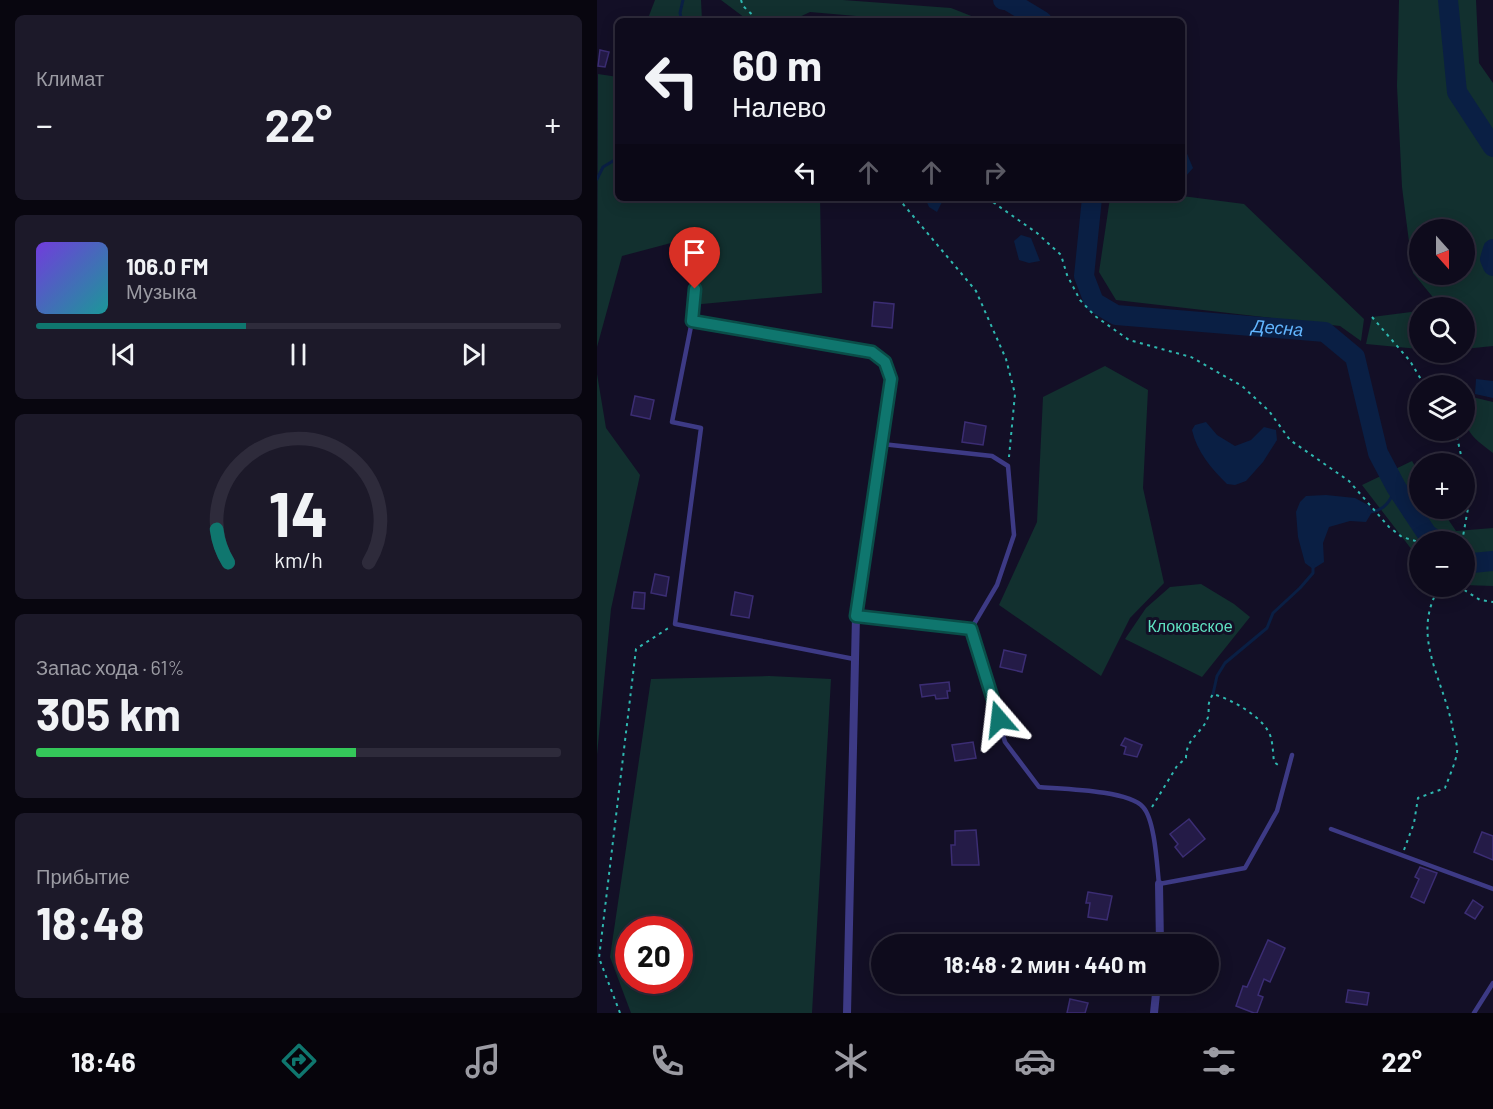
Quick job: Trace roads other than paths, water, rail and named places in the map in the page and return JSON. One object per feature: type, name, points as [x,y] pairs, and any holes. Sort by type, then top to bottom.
[{"type":"street","points":[[692,321],[872,352],[885,362],[891,379],[856,616],[847,1013]]},
{"type":"street","points":[[1159,884],[1159,934]]},
{"type":"street","points":[[1154,1013],[1156,994]]},
{"type":"lane","points":[[695,289],[692,321],[672,422],[701,428],[675,624],[854,659]]},
{"type":"lane","points":[[882,444],[991,456],[1008,466],[1014,535],[997,585],[971,629],[1005,742],[1039,787],[1110,794],[1143,807],[1154,841],[1159,884],[1245,868],[1277,811],[1292,755]]},
{"type":"lane","points":[[856,616],[971,629]]},
{"type":"lane","points":[[1331,829],[1493,890]]},
{"type":"lane","points":[[1474,1013],[1493,983]]},
{"type":"water","points":[[1185,149],[1193,168],[1185,175]]},
{"type":"water","points":[[926,201],[942,201],[937,212],[929,207]]},
{"type":"water","points":[[1021,235],[1031,238],[1040,261],[1029,263],[1019,260],[1014,241]]},
{"type":"water","points":[[1476,379],[1493,381],[1493,398],[1475,394]]},
{"type":"water","points":[[1206,422],[1217,435],[1235,446],[1251,440],[1264,427],[1276,430],[1277,440],[1263,462],[1246,481],[1235,485],[1227,484],[1205,459],[1194,438],[1192,430],[1195,425]]},
{"type":"water","points":[[1326,495],[1355,498],[1370,506],[1372,512],[1366,522],[1350,521],[1329,527],[1323,543],[1324,562],[1313,569],[1305,563],[1298,537],[1296,512],[1300,502],[1306,496]]},
{"type":"waterway","points":[[681,18],[683,0]]},
{"type":"waterway","name":"Десна","points":[[1003,0],[1007,0],[1037,18]]},
{"type":"waterway","name":"Десна","points":[[1448,0],[1457,92],[1493,147]]},
{"type":"waterway","points":[[597,179],[603,167],[615,160]]},
{"type":"waterway","name":"Десна","points":[[1092,201],[1084,276],[1094,302],[1116,315],[1325,332],[1355,357],[1378,453],[1396,487],[1425,531]]},
{"type":"waterway","name":"Десна","points":[[1493,249],[1490,259],[1493,266]]},
{"type":"waterway","points":[[1369,512],[1379,510],[1387,504],[1396,487]]},
{"type":"waterway","name":"Десна","points":[[1475,563],[1493,561]]},
{"type":"waterway","points":[[1213,694],[1217,676],[1225,663],[1267,628],[1273,613],[1313,573],[1313,565]]},
{"type":"park label","name":"Клоковское","points":[[1190,626]]}]
